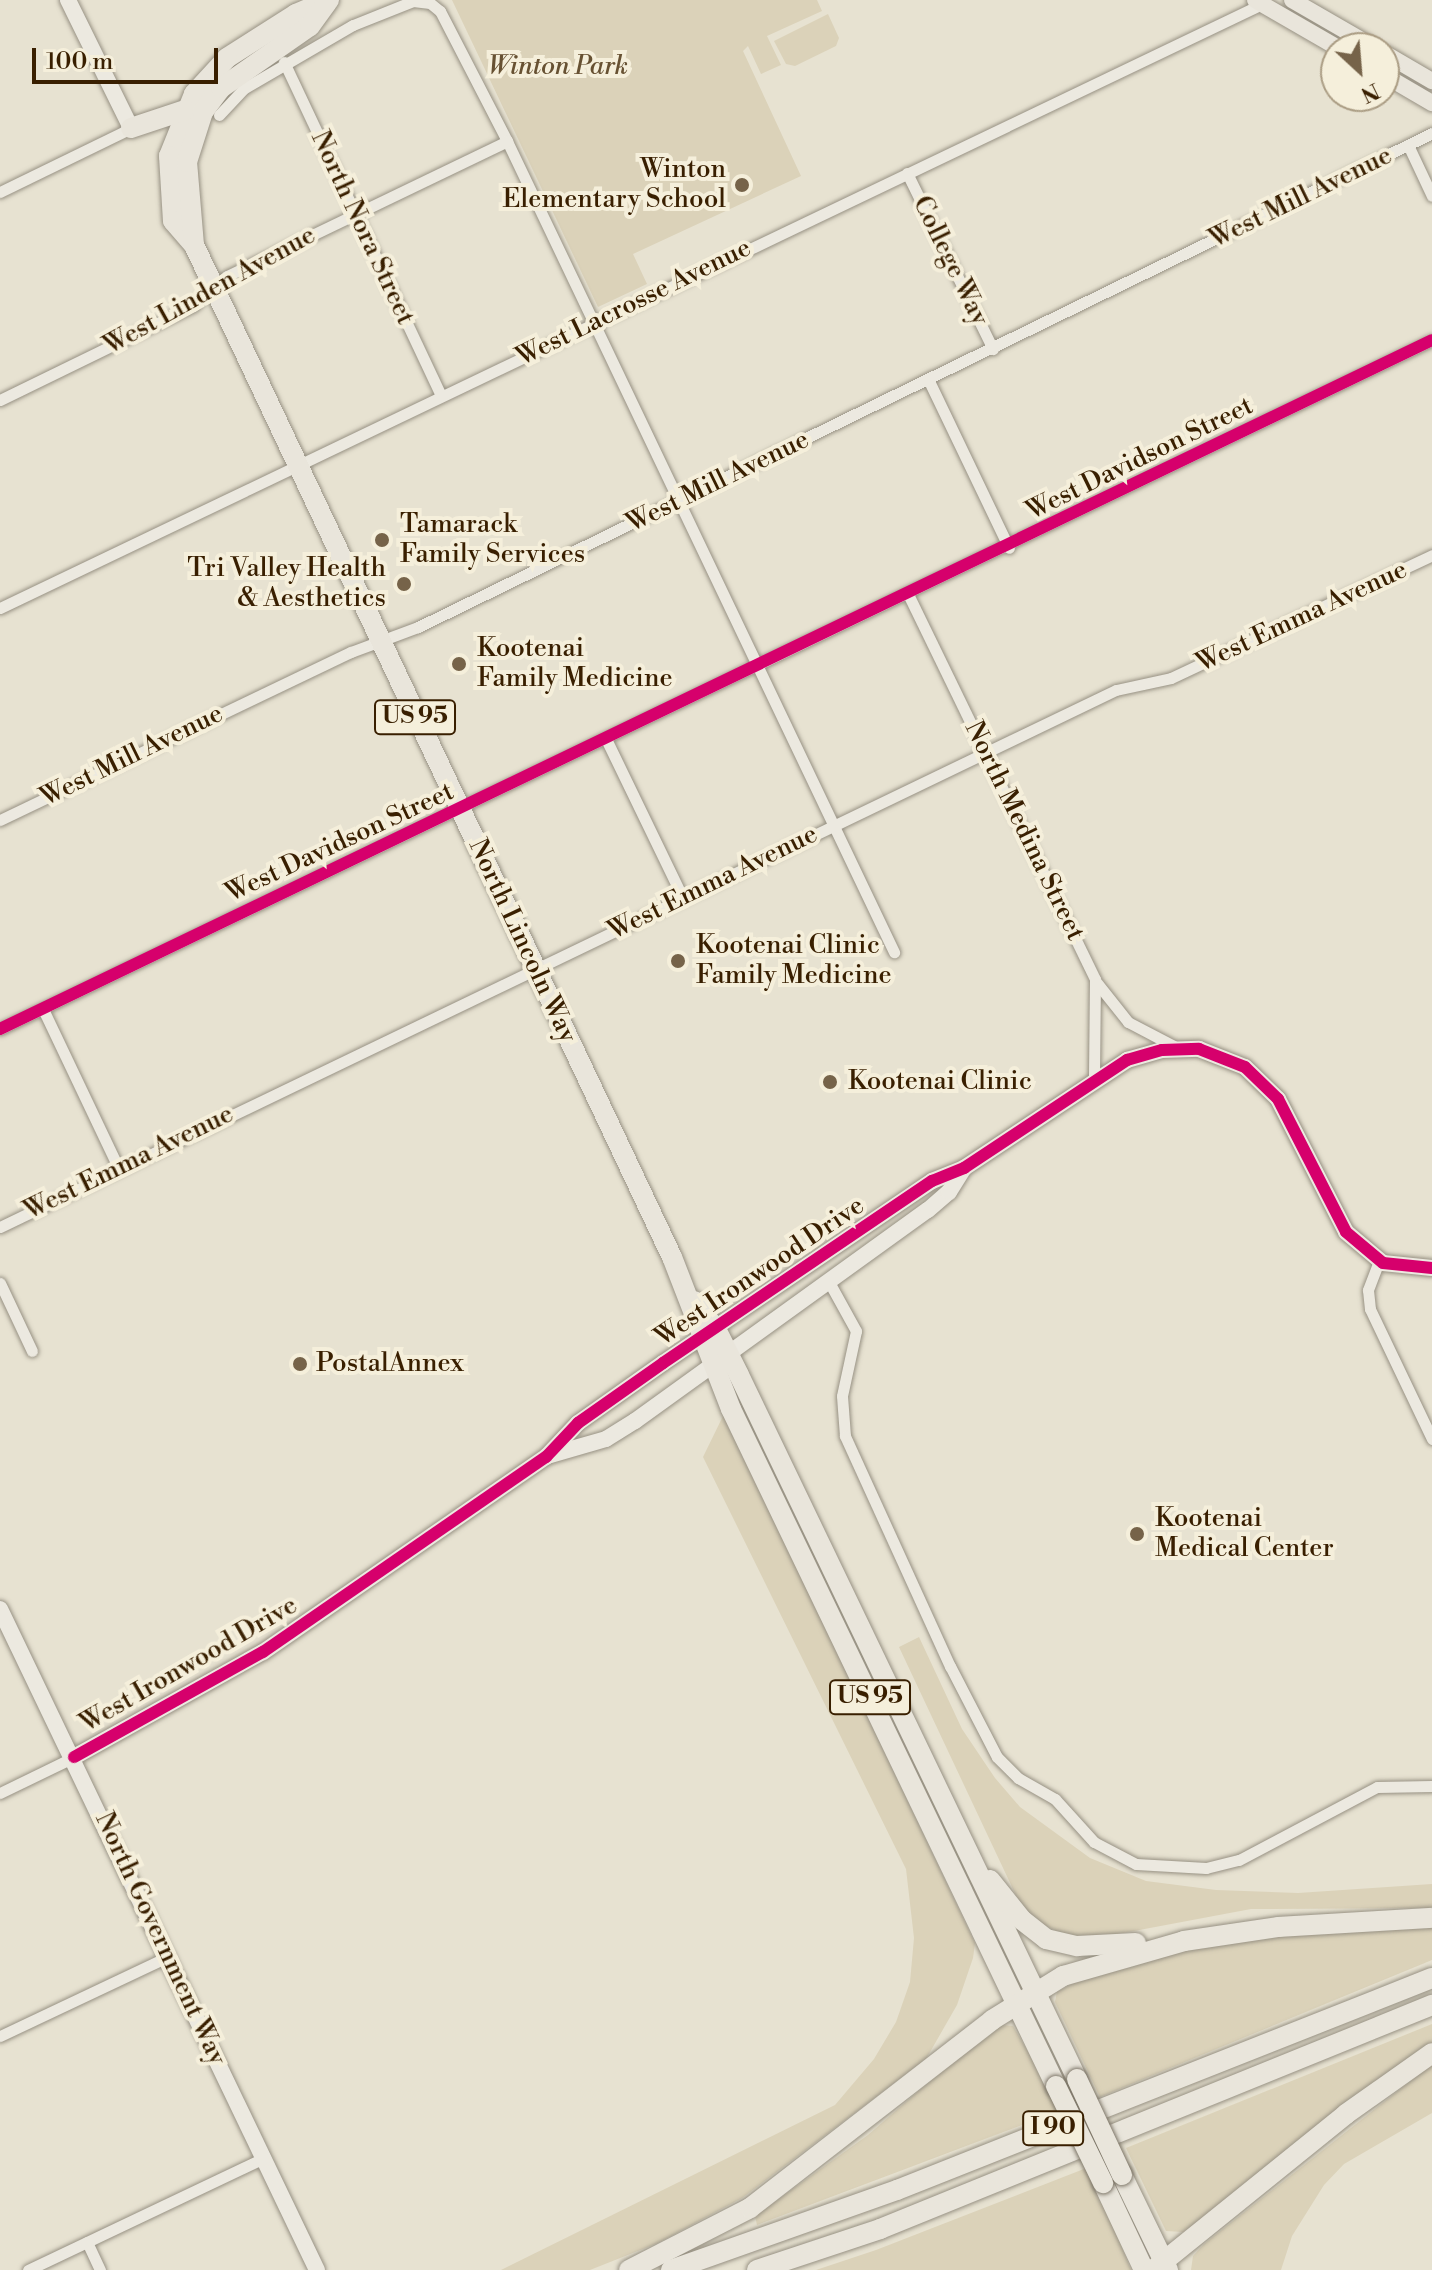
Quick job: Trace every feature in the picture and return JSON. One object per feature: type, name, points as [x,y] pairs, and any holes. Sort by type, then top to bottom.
[{"type":"highway","name":"US 95","points":[[194,245],[173,221],[169,156],[185,110],[227,58],[296,14],[329,0]]},
{"type":"highway","name":"US 95","points":[[211,289],[194,245],[187,162],[203,112],[221,88],[310,26],[329,0]]},
{"type":"highway","points":[[131,128],[185,110]]},
{"type":"highway","points":[[131,128],[155,138],[169,156]]},
{"type":"highway","name":"North Lincoln Way","points":[[211,289],[708,1334]]},
{"type":"highway","name":"US 95","points":[[708,1334],[1016,2002],[1144,2270]]},
{"type":"highway","name":"US 95","points":[[720,1360],[968,1852],[1122,2175],[1162,2268]]},
{"type":"highway","points":[[968,1852],[1022,1920],[1046,1939],[1077,1946],[1184,1941]]},
{"type":"highway","points":[[629,2270],[713,2230],[807,2169],[1033,1990],[1102,1961],[1184,1941],[1279,1927],[1432,1918]]},
{"type":"highway","name":"I 90","points":[[671,2270],[897,2190],[1432,1978]]},
{"type":"highway","name":"I 90","points":[[757,2270],[880,2229],[1432,2005]]},
{"type":"highway","points":[[1162,2268],[1346,2114],[1432,2053]]},
{"type":"main road","points":[[1292,0],[1347,32]]},
{"type":"main road","points":[[1262,1],[1320,37]]},
{"type":"main road","points":[[1400,62],[1432,81]]},
{"type":"main road","points":[[1400,84],[1432,103]]},
{"type":"street","points":[[0,192],[131,128],[68,0]]},
{"type":"street","name":"West Lacrosse Avenue","points":[[0,608],[1262,1]]},
{"type":"street","points":[[219,115],[243,89],[284,62],[399,5],[430,3],[440,11],[507,141],[676,503],[894,952]]},
{"type":"street","name":"North Nora Street","points":[[284,62],[441,395]]},
{"type":"street","name":"West Mill Avenue","points":[[0,820],[676,503],[1432,133]]},
{"type":"street","name":"West Linden Avenue","points":[[0,400],[190,308],[227,276],[507,141]]},
{"type":"street","points":[[1408,145],[1432,196]]},
{"type":"street","name":"College Way","points":[[907,173],[993,349]]},
{"type":"street","name":"West Davidson Street","points":[[0,1029],[756,670],[1432,340]]},
{"type":"street","points":[[929,381],[1009,548]]},
{"type":"street","name":"West Emma Avenue","points":[[0,1227],[1116,690],[1171,678],[1432,555]]},
{"type":"street","name":"North Medina Street","points":[[909,596],[1095,979],[1094,1077]]},
{"type":"street","points":[[607,741],[683,898]]},
{"type":"street","points":[[1095,979],[1135,1028],[1182,1048]]},
{"type":"street","points":[[43,1009],[119,1169]]},
{"type":"street","name":"West Ironwood Drive","points":[[0,1793],[74,1757],[263,1652],[546,1457],[578,1423],[932,1181],[964,1168],[1094,1077],[1127,1060],[1182,1048],[1228,1058],[1269,1088],[1338,1222],[1379,1261]]},
{"type":"street","name":"West Ironwood Drive","points":[[546,1457],[606,1439],[928,1210],[949,1192],[964,1168]]},
{"type":"street","points":[[1432,1268],[1379,1261],[1368,1290],[1370,1309],[1432,1439]]},
{"type":"street","points":[[829,1282],[856,1331],[842,1396],[845,1436],[950,1666],[997,1757],[1018,1778],[1055,1799],[1094,1842],[1136,1864],[1206,1868],[1239,1860],[1377,1787],[1432,1786]]},
{"type":"street","points":[[0,1283],[32,1351]]},
{"type":"street","name":"North Government Way","points":[[0,1609],[74,1757],[317,2270]]},
{"type":"street","points":[[0,2036],[169,1956]]},
{"type":"street","points":[[28,2270],[264,2158]]},
{"type":"street","points":[[87,2242],[100,2270]]},
{"type":"green space","name":"Winton Park","points":[[452,0],[817,0],[822,11],[767,36],[781,65],[761,74],[748,46],[743,51],[801,176],[633,254],[647,284],[598,307]]},
{"type":"green space","points":[[828,14],[839,38],[836,46],[795,66],[786,64],[774,41]]},
{"type":"green space","points":[[724,1414],[975,1943],[973,1958],[957,2005],[926,2059],[742,2198],[658,2243],[590,2270],[501,2270],[835,2105],[874,2059],[896,2022],[910,1982],[914,1938],[906,1869],[703,1457]]},
{"type":"green space","points":[[919,1637],[962,1729],[995,1778],[1020,1807],[1090,1858],[1146,1881],[1216,1890],[1298,1893],[1432,1884],[1432,1908],[1251,1909],[1102,1937],[1069,1937],[1038,1922],[1020,1904],[899,1647]]},
{"type":"green space","points":[[1432,1925],[1432,1960],[1100,2097],[1055,2002],[1057,1992],[1083,1978],[1227,1940]]},
{"type":"green space","points":[[1432,2024],[1432,2045],[1253,2185],[1183,2232],[1166,2231],[1126,2148]]},
{"type":"green space","points":[[1002,2025],[1013,2026],[1062,2110],[757,2225],[755,2216],[868,2135],[969,2047]]},
{"type":"green space","points":[[1432,2064],[1432,2113],[1344,2164],[1324,2185],[1292,2236],[1281,2270],[1191,2270],[1193,2256],[1204,2244]]},
{"type":"green space","points":[[1089,2167],[1131,2270],[816,2270],[876,2250]]},
{"type":"cycle path","points":[[0,1029],[1432,340]]},
{"type":"cycle path","points":[[74,1757],[263,1652],[546,1457],[578,1423],[663,1363],[932,1181],[964,1168],[1127,1060],[1162,1050],[1199,1049],[1245,1067],[1278,1099],[1346,1232],[1383,1263],[1432,1268]]},
{"type":"place","name":"Winton Elementary School","points":[[742,185]]},
{"type":"place","name":"Tamarack Family Services","points":[[382,540]]},
{"type":"place","name":"Tri Valley Health & Aesthetics","points":[[404,584]]},
{"type":"place","name":"Kootenai Family Medicine","points":[[459,664]]},
{"type":"place","name":"Kootenai Clinic Family Medicine","points":[[678,961]]},
{"type":"place","name":"Kootenai Clinic","points":[[830,1082]]},
{"type":"place","name":"PostalAnnex","points":[[300,1364]]},
{"type":"place","name":"Kootenai Medical Center","points":[[1137,1534]]}]
